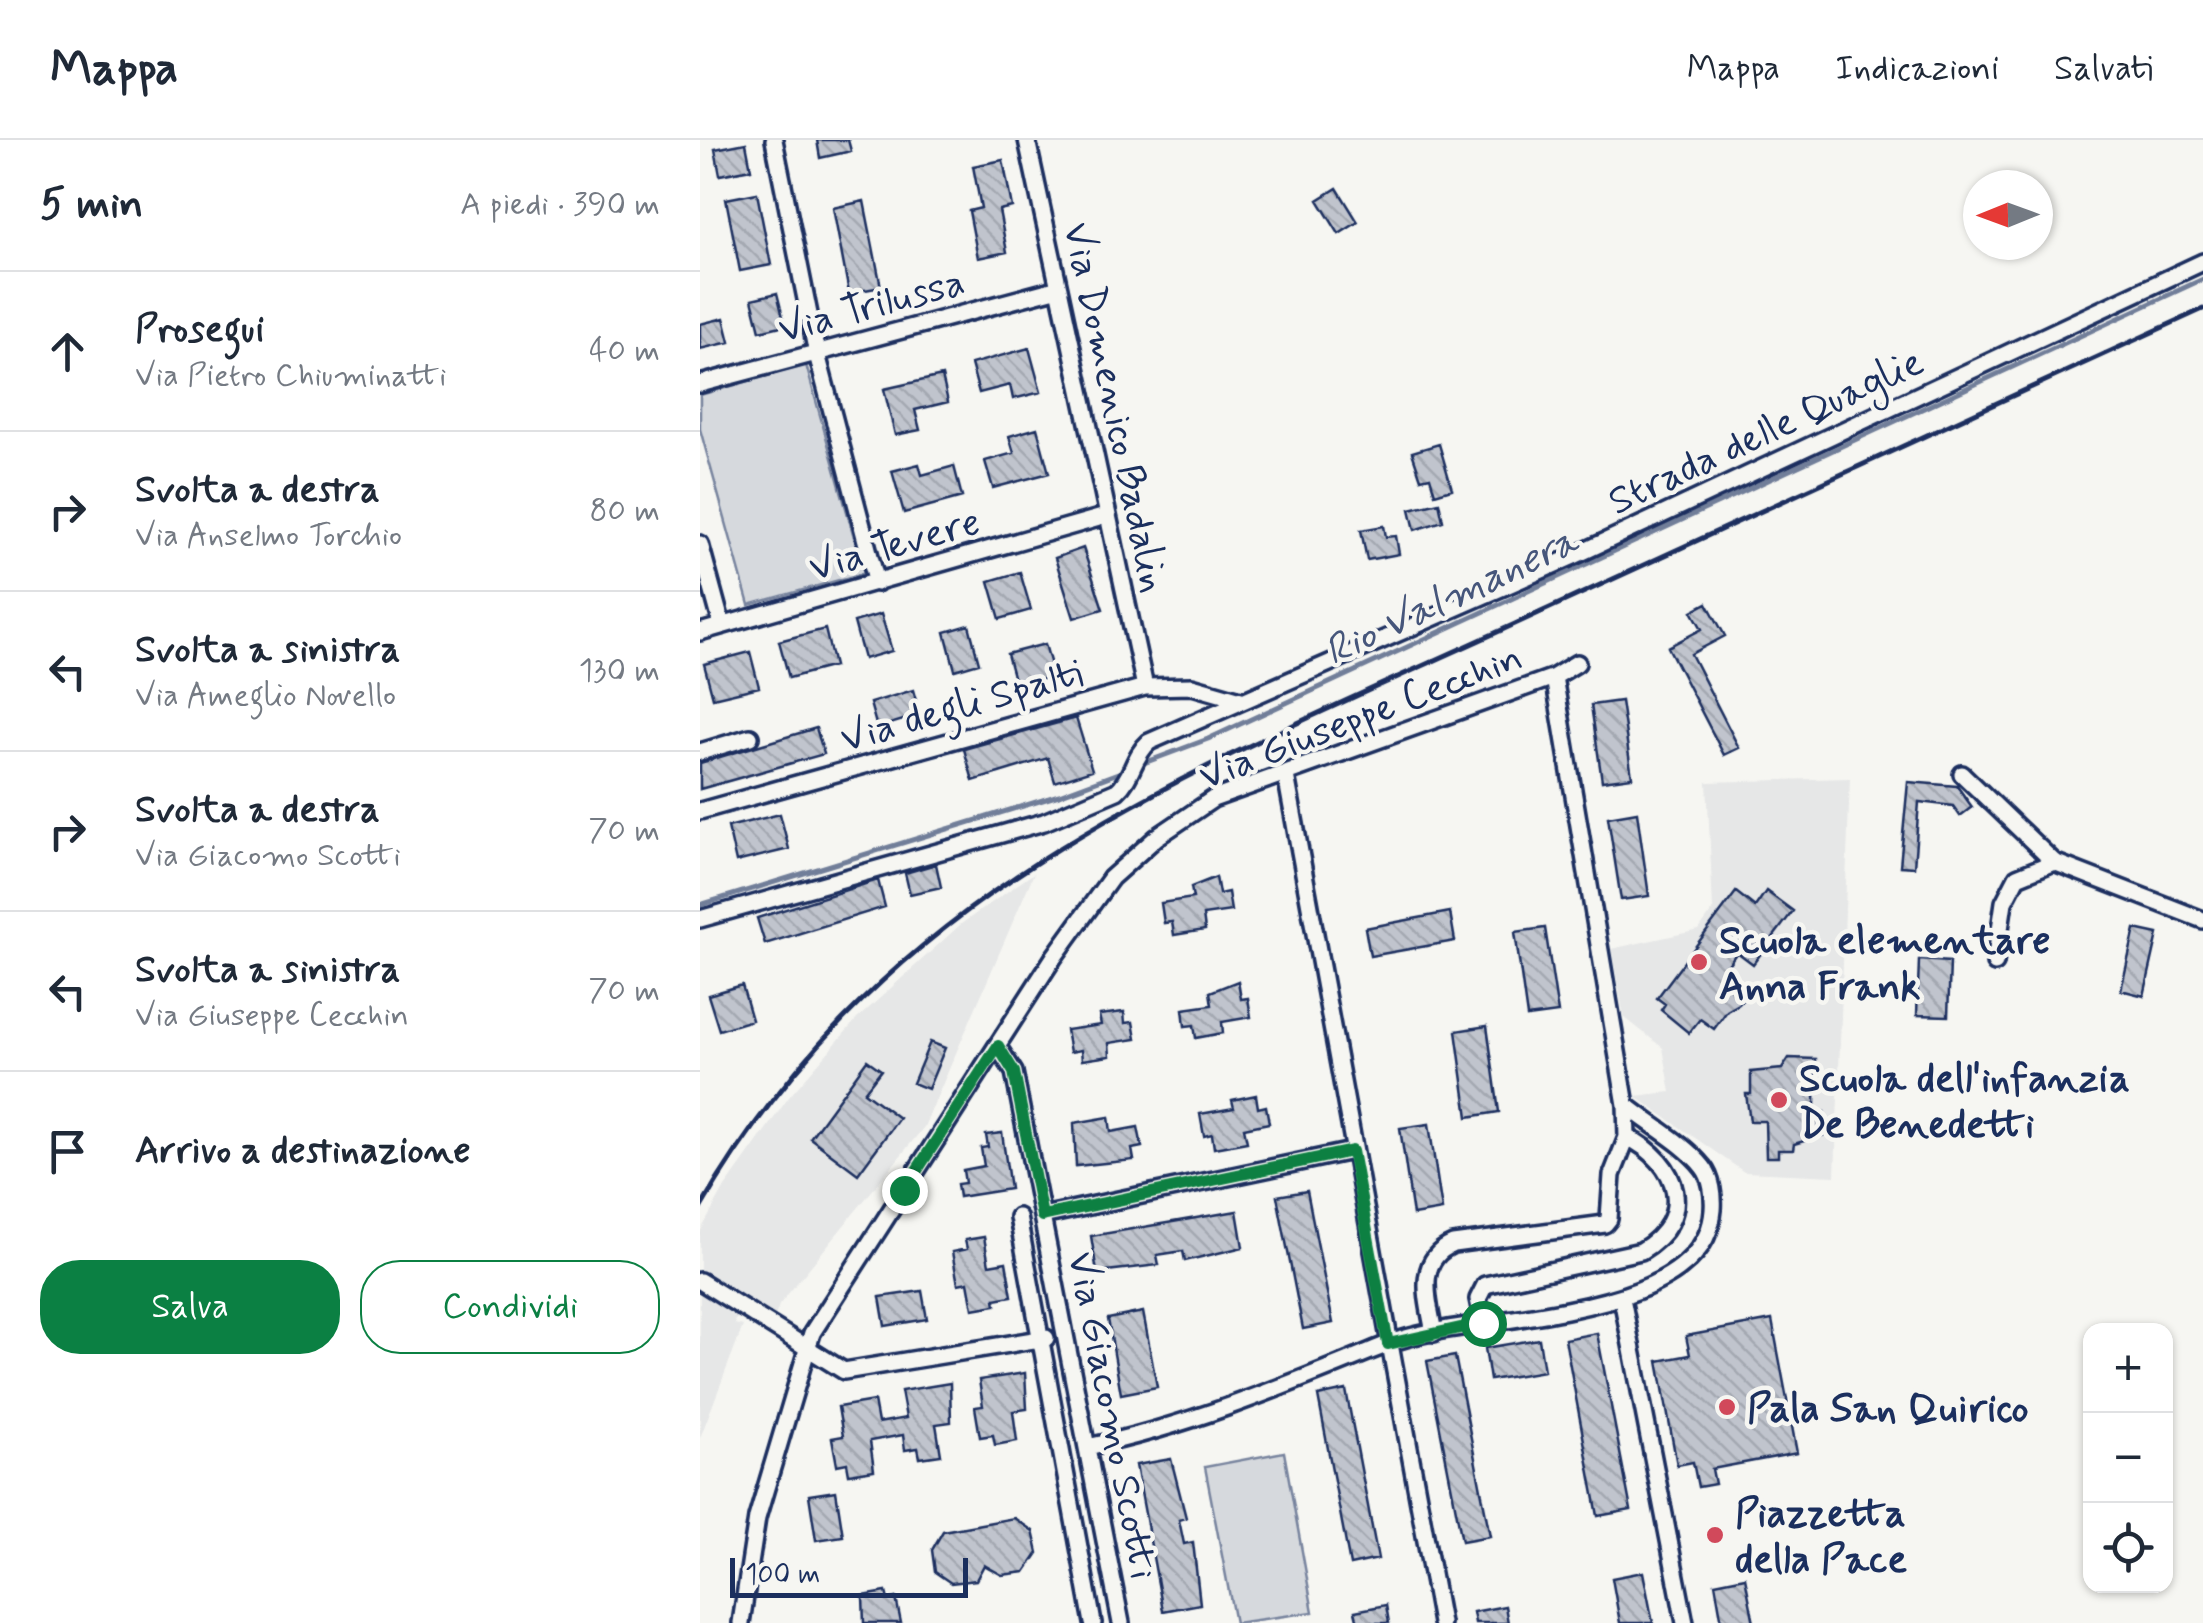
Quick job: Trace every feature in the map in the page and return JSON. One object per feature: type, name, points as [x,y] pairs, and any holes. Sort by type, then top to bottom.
[{"type":"street","points":[[774,140],[817,351],[877,582]]},
{"type":"street","name":"Via Domenico Badalin","points":[[1027,140],[1145,687]]},
{"type":"street","name":"Strada delle Quaglie","points":[[700,919],[1044,822],[1125,784],[1137,752],[1149,742],[1574,556],[2203,262]]},
{"type":"street","name":"Via Trilussa","points":[[700,384],[1059,288]]},
{"type":"street","name":"Via Tevere","points":[[700,632],[1106,516]]},
{"type":"street","points":[[700,544],[722,625]]},
{"type":"street","name":"Via Giuseppe Cecchin","points":[[741,1623],[757,1518],[804,1370],[807,1347],[832,1298],[1111,878],[1157,837],[1213,799],[1554,676],[1577,664]]},
{"type":"street","name":"Via Giuseppe Cecchin","points":[[1434,1333],[1426,1279],[1429,1260],[1454,1244],[1604,1224],[1610,1219],[1612,1175],[1627,1137],[1626,1105],[1554,676]]},
{"type":"street","name":"Via degli Spalti","points":[[700,811],[1145,687],[1192,686],[1242,700]]},
{"type":"street","points":[[700,752],[750,737]]},
{"type":"street","points":[[1962,774],[2054,862],[2203,920]]},
{"type":"street","points":[[1286,775],[1441,1623]]},
{"type":"street","points":[[1996,962],[2004,902],[2017,877],[2054,862]]},
{"type":"street","name":"Via Giacomo Scotti","points":[[998,1046],[1014,1072],[1121,1623]]},
{"type":"street","points":[[1087,1447],[1164,1428],[1388,1344],[1622,1298],[1664,1280],[1692,1258],[1712,1224],[1714,1196],[1704,1168],[1626,1105]]},
{"type":"street","points":[[1483,1323],[1478,1299],[1485,1285],[1641,1251],[1672,1226],[1672,1182],[1664,1163],[1650,1148],[1627,1137]]},
{"type":"street","points":[[1042,1216],[1352,1151]]},
{"type":"street","points":[[1018,1217],[1092,1623]]},
{"type":"street","points":[[700,1282],[844,1371],[1065,1334]]},
{"type":"street","points":[[1622,1298],[1686,1623]]},
{"type":"shaded area","points":[[806,365],[864,573],[749,605],[700,429],[700,395]]},
{"type":"shaded area","points":[[1850,778],[1835,1176],[1744,1172],[1635,1096],[1671,1092],[1663,1048],[1624,1017],[1611,949],[1699,930],[1713,910],[1707,782]]},
{"type":"shaded area","points":[[1034,873],[924,1127],[779,1305],[770,1332],[740,1316],[735,1320],[735,1324],[743,1326],[700,1438],[700,1232],[725,1187],[789,1097],[857,1019],[961,924]]},
{"type":"shaded area","points":[[1284,1452],[1313,1612],[1235,1623],[1205,1467]]},
{"type":"building","points":[[817,140],[848,140],[851,151],[820,158]]},
{"type":"building","points":[[746,143],[751,169],[720,175],[715,149]]},
{"type":"building","points":[[1003,160],[1012,207],[999,210],[1007,252],[978,258],[969,211],[981,208],[973,166]]},
{"type":"building","points":[[1337,188],[1358,222],[1339,234],[1318,200]]},
{"type":"building","points":[[757,193],[771,265],[740,271],[726,199]]},
{"type":"building","points":[[864,201],[881,287],[849,293],[833,208]]},
{"type":"building","points":[[777,293],[785,325],[760,331],[752,299]]},
{"type":"building","points":[[724,318],[730,342],[700,349],[700,324]]},
{"type":"building","points":[[1029,348],[1041,392],[1013,399],[1010,385],[979,393],[971,364]]},
{"type":"building","points":[[942,376],[948,402],[915,410],[920,430],[895,435],[884,389]]},
{"type":"building","points":[[1037,428],[1049,473],[993,488],[985,461],[1014,453],[1009,436]]},
{"type":"building","points":[[1439,444],[1452,489],[1435,494],[1430,477],[1421,479],[1412,452]]},
{"type":"building","points":[[919,464],[922,475],[954,466],[962,497],[904,513],[892,471]]},
{"type":"building","points":[[1439,502],[1443,521],[1415,530],[1410,509]]},
{"type":"building","points":[[1384,526],[1386,537],[1396,536],[1399,554],[1367,560],[1361,530]]},
{"type":"building","points":[[1083,548],[1103,609],[1074,618],[1055,558]]},
{"type":"building","points":[[1020,572],[1031,610],[1000,619],[989,581]]},
{"type":"building","points":[[1707,603],[1725,636],[1691,654],[1739,748],[1724,755],[1668,647],[1702,629],[1692,611]]},
{"type":"building","points":[[881,614],[892,651],[864,659],[854,622]]},
{"type":"building","points":[[969,625],[979,663],[955,670],[945,632]]},
{"type":"building","points":[[825,629],[834,666],[789,678],[779,641]]},
{"type":"building","points":[[1045,644],[1054,676],[1016,687],[1007,654]]},
{"type":"building","points":[[750,652],[759,687],[713,698],[704,664]]},
{"type":"building","points":[[913,690],[920,715],[877,728],[870,703]]},
{"type":"building","points":[[1621,701],[1632,777],[1602,781],[1591,705]]},
{"type":"building","points":[[1076,718],[1092,770],[1055,782],[1048,758],[973,781],[964,749]]},
{"type":"building","points":[[816,728],[824,754],[700,789],[700,763]]},
{"type":"building","points":[[1908,782],[1957,786],[1972,807],[1960,816],[1953,806],[1919,802],[1914,867],[1900,866]]},
{"type":"building","points":[[1637,812],[1649,896],[1621,900],[1608,817]]},
{"type":"building","points":[[780,814],[789,849],[736,862],[728,827]]},
{"type":"building","points":[[936,864],[941,887],[910,894],[905,873]]},
{"type":"building","points":[[1216,877],[1219,894],[1228,892],[1231,911],[1203,915],[1205,930],[1174,935],[1172,922],[1164,923],[1161,903],[1193,898],[1191,887]]},
{"type":"building","points":[[878,880],[885,907],[765,944],[757,918]]},
{"type":"building","name":"Scuola elementare Anna Frank","points":[[1766,891],[1793,911],[1753,964],[1737,952],[1722,973],[1748,993],[1739,1004],[1727,1011],[1714,1029],[1700,1019],[1689,1033],[1661,1010],[1665,1004],[1657,998],[1736,892],[1755,907]]},
{"type":"building","points":[[1450,912],[1455,941],[1370,956],[1365,928]]},
{"type":"building","points":[[1545,928],[1558,1013],[1527,1017],[1515,932]]},
{"type":"building","points":[[2135,929],[2158,934],[2144,996],[2121,990]]},
{"type":"building","points":[[1919,960],[1950,962],[1948,1016],[1917,1015]]},
{"type":"building","points":[[1238,981],[1241,999],[1248,998],[1251,1017],[1222,1022],[1223,1033],[1196,1038],[1194,1025],[1185,1026],[1183,1009],[1212,1005],[1210,992]]},
{"type":"building","points":[[742,985],[752,1020],[719,1030],[708,995]]},
{"type":"building","points":[[1124,1012],[1125,1023],[1133,1022],[1136,1039],[1109,1043],[1110,1056],[1082,1060],[1081,1050],[1070,1052],[1066,1030],[1101,1025],[1099,1015]]},
{"type":"building","points":[[1487,1026],[1499,1112],[1468,1117],[1456,1031]]},
{"type":"building","points":[[930,1042],[945,1048],[928,1089],[913,1083]]},
{"type":"building","name":"Scuola dell'infanzia De Benedetti","points":[[1789,1058],[1816,1059],[1815,1106],[1816,1112],[1824,1112],[1824,1135],[1794,1144],[1793,1150],[1778,1150],[1778,1157],[1766,1157],[1765,1121],[1750,1121],[1746,1094],[1751,1094],[1751,1072],[1782,1069]]},
{"type":"building","points":[[867,1060],[881,1070],[864,1092],[899,1118],[858,1174],[810,1138]]},
{"type":"building","points":[[1256,1095],[1258,1108],[1266,1106],[1269,1123],[1244,1128],[1247,1142],[1214,1148],[1212,1134],[1204,1136],[1200,1114],[1234,1108],[1232,1100]]},
{"type":"building","points":[[1109,1117],[1111,1132],[1138,1127],[1142,1147],[1132,1149],[1134,1160],[1076,1166],[1074,1123]]},
{"type":"building","points":[[1429,1124],[1442,1210],[1413,1215],[1400,1128]]},
{"type":"building","points":[[1002,1133],[1010,1189],[959,1197],[957,1184],[965,1183],[963,1170],[984,1166],[981,1148],[988,1147],[986,1135]]},
{"type":"building","points":[[1307,1191],[1333,1323],[1303,1329],[1277,1196]]},
{"type":"building","points":[[1237,1211],[1243,1247],[1185,1261],[1183,1251],[1157,1255],[1159,1265],[1097,1272],[1091,1236]]},
{"type":"building","points":[[984,1237],[989,1265],[1006,1262],[1012,1296],[995,1299],[996,1305],[973,1309],[968,1282],[958,1284],[952,1252],[967,1249],[965,1240]]},
{"type":"building","points":[[922,1291],[927,1319],[885,1326],[880,1297]]},
{"type":"building","points":[[1143,1312],[1157,1387],[1121,1394],[1108,1319]]},
{"type":"building","name":"Pala San Quirico","points":[[1772,1320],[1797,1453],[1712,1469],[1715,1484],[1698,1487],[1693,1462],[1677,1465],[1658,1361],[1690,1355],[1686,1336]]},
{"type":"building","points":[[1597,1333],[1631,1510],[1598,1516],[1565,1339]]},
{"type":"building","points":[[1539,1339],[1544,1371],[1490,1380],[1485,1348]]},
{"type":"building","points":[[1455,1356],[1490,1536],[1462,1541],[1427,1361]]},
{"type":"building","points":[[1025,1373],[1027,1409],[1013,1411],[1017,1441],[995,1445],[993,1435],[980,1437],[975,1407],[983,1406],[979,1380]]},
{"type":"building","points":[[950,1383],[951,1422],[936,1424],[941,1455],[920,1458],[918,1448],[905,1450],[903,1435],[870,1441],[874,1470],[849,1474],[847,1463],[837,1465],[832,1438],[843,1436],[838,1407],[874,1401],[878,1423],[906,1418],[901,1391]]},
{"type":"building","points":[[1346,1390],[1378,1559],[1350,1565],[1318,1396]]},
{"type":"building","points":[[1171,1459],[1186,1518],[1179,1520],[1184,1544],[1193,1542],[1200,1604],[1163,1611],[1136,1465]]},
{"type":"building","points":[[836,1491],[843,1536],[816,1540],[809,1495]]},
{"type":"building","points":[[1014,1518],[1033,1531],[1038,1553],[1025,1572],[1002,1575],[984,1565],[976,1580],[951,1583],[935,1572],[932,1550],[943,1531]]},
{"type":"building","points":[[1643,1572],[1653,1623],[1620,1623],[1612,1578]]},
{"type":"building","points":[[1745,1577],[1754,1623],[1722,1623],[1715,1583]]},
{"type":"building","points":[[886,1592],[888,1600],[896,1598],[901,1623],[864,1623],[863,1596]]},
{"type":"building","points":[[1386,1605],[1389,1623],[1358,1623],[1355,1611]]},
{"type":"building","points":[[1505,1606],[1508,1623],[1475,1623],[1473,1612]]},
{"type":"waterway","name":"Rio Valmanera","points":[[1136,766],[1208,739],[2203,279]]},
{"type":"waterway","name":"Rio Valmanera","points":[[700,905],[1059,795],[1126,770]]},
{"type":"railway","points":[[700,1209],[777,1095],[864,998],[960,916],[1063,846],[1173,784],[1288,727],[2203,309]]},
{"type":"place","name":"Scuola elementare Anna Frank","points":[[1699,962]]},
{"type":"place","name":"Scuola dell'infanzia De Benedetti","points":[[1779,1100]]},
{"type":"place","name":"Pala San Quirico","points":[[1727,1407]]},
{"type":"place","name":"Piazzetta della Pace","points":[[1715,1535]]},
{"type":"route","points":[[904,1190],[998,1046],[1014,1072],[1042,1216],[1352,1151],[1388,1344],[1483,1323]]}]
